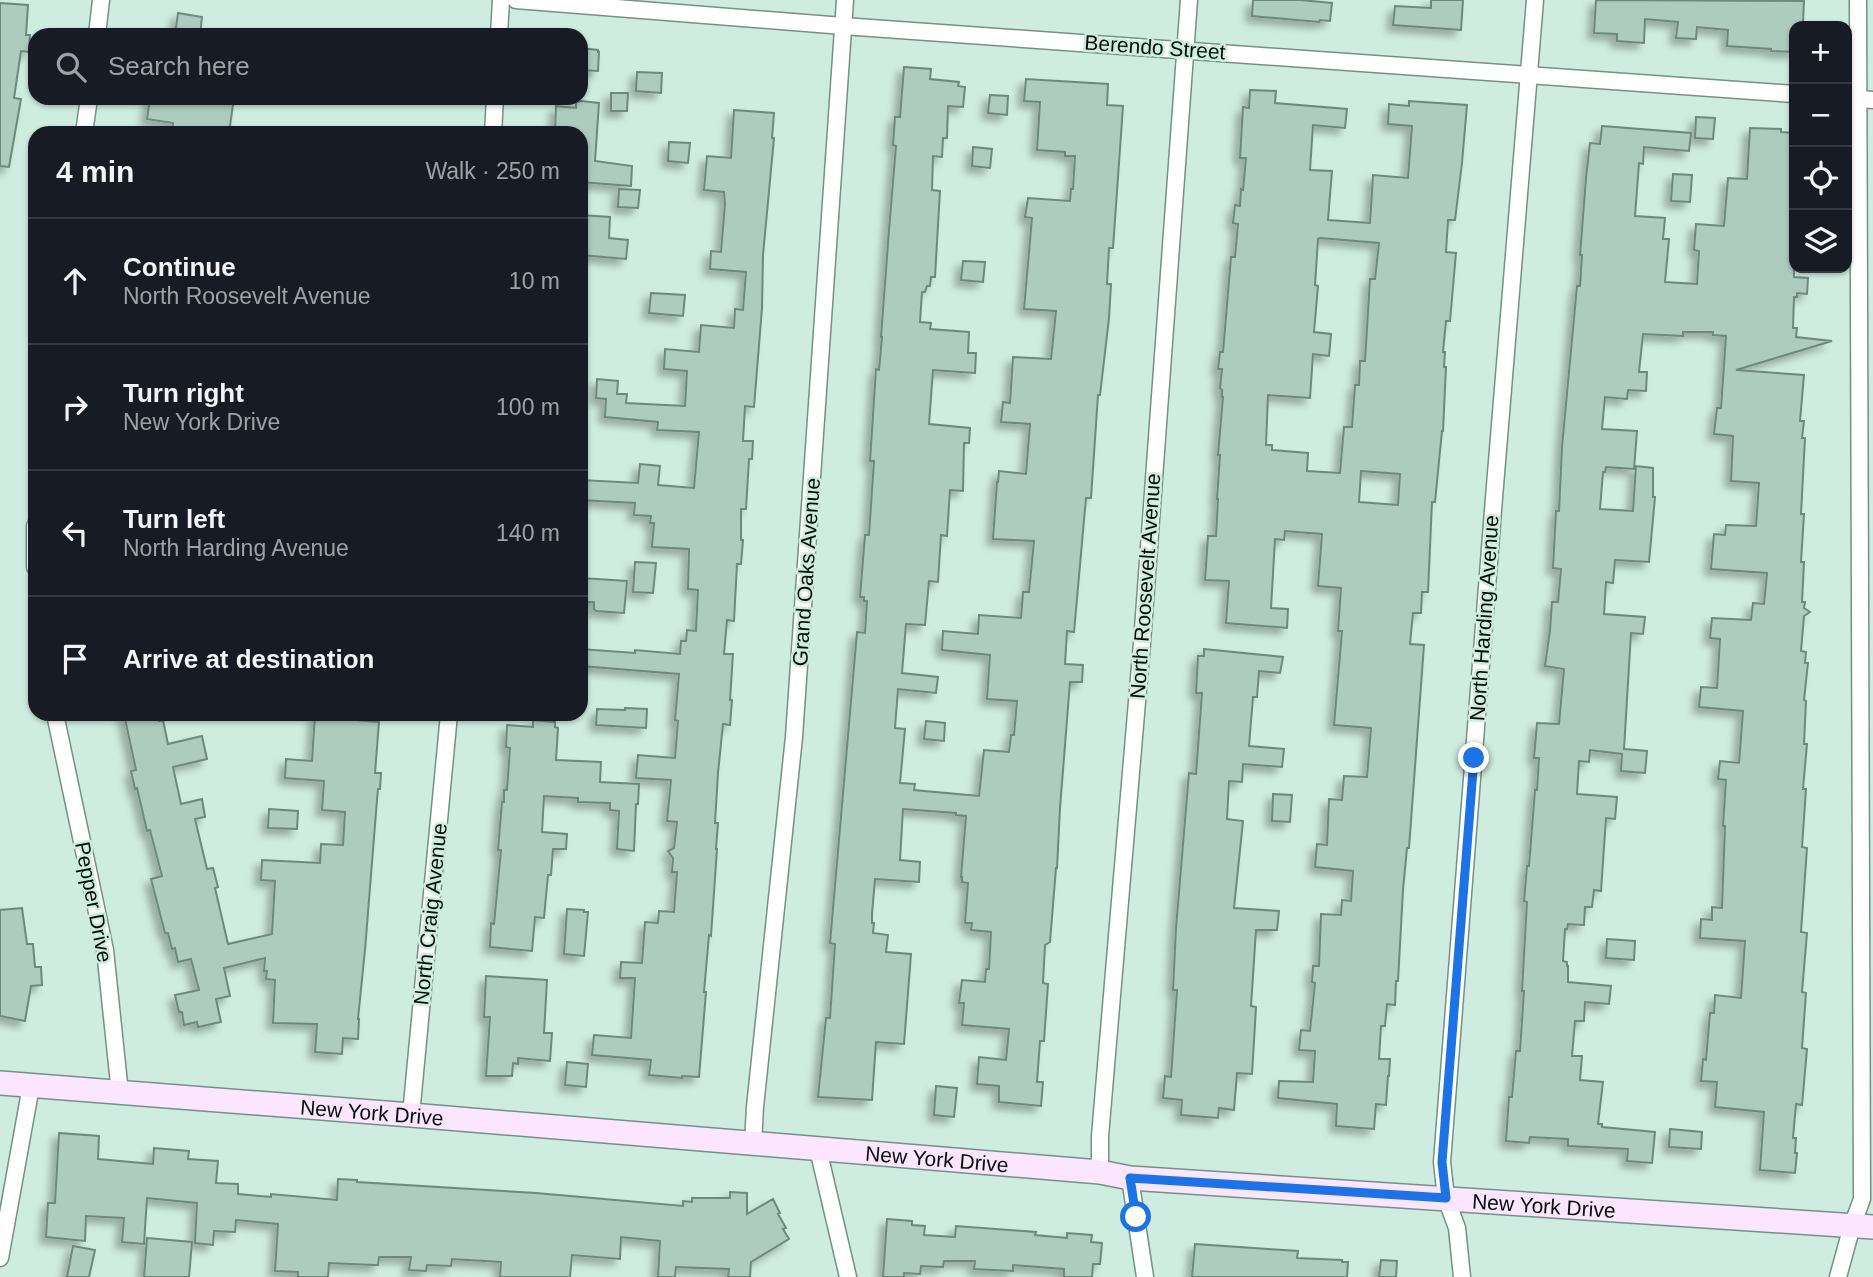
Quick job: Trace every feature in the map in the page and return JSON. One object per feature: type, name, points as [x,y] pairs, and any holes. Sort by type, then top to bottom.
[{"type":"street","points":[[98,28],[101,0]]},
{"type":"street","points":[[499,28],[501,0]]},
{"type":"street","name":"Berendo Street","points":[[516,0],[1789,94]]},
{"type":"street","name":"Grand Oaks Avenue","points":[[753,1143],[794,737],[845,0]]},
{"type":"street","name":"North Roosevelt Avenue","points":[[1100,1172],[1100,1136],[1140,666],[1189,0]]},
{"type":"street","name":"North Harding Avenue","points":[[1462,1277],[1457,1228],[1446,1198],[1442,1162],[1486,584],[1535,0]]},
{"type":"street","points":[[1838,1277],[1862,1226],[1863,1199],[1858,0]]},
{"type":"street","points":[[85,126],[88,105]]},
{"type":"street","points":[[493,126],[495,105]]},
{"type":"street","name":"Pepper Drive","points":[[56,721],[105,950],[120,1093]]},
{"type":"street","name":"North Craig Avenue","points":[[411,1115],[448,721]]},
{"type":"street","name":"New York Drive","points":[[0,1083],[1100,1172],[1130,1178],[1862,1226]]},
{"type":"street","points":[[0,1258],[32,1086]]},
{"type":"street","points":[[818,1149],[848,1277]]},
{"type":"street","points":[[1130,1178],[1145,1277]]},
{"type":"building","points":[[1253,0],[1332,3],[1330,21],[1252,16]]},
{"type":"building","points":[[1431,0],[1463,0],[1461,30],[1393,25],[1395,6],[1431,8]]},
{"type":"building","points":[[1596,0],[1804,1],[1803,21],[1789,21],[1789,52],[1727,46],[1728,30],[1697,27],[1696,39],[1676,38],[1678,22],[1645,19],[1644,43],[1617,41],[1617,34],[1594,33]]},
{"type":"building","points":[[0,3],[28,5],[28,52],[21,51],[14,98],[21,99],[9,167],[0,166]]},
{"type":"building","points":[[178,13],[202,17],[201,28],[176,28]]},
{"type":"building","points":[[588,49],[599,52],[598,71],[588,70]]},
{"type":"building","points":[[904,67],[931,69],[930,79],[959,82],[958,86],[965,87],[963,107],[948,106],[947,138],[943,138],[942,157],[933,156],[932,190],[940,191],[935,277],[931,277],[930,286],[922,292],[920,322],[931,323],[930,329],[969,332],[968,353],[976,353],[975,373],[933,370],[929,424],[970,428],[969,443],[964,443],[963,491],[950,490],[947,536],[941,535],[938,582],[929,581],[925,625],[906,624],[902,673],[938,677],[936,693],[898,689],[895,728],[905,729],[900,783],[915,784],[914,790],[979,796],[984,750],[1009,752],[1011,735],[1014,735],[1017,701],[987,699],[990,655],[942,650],[943,631],[978,634],[979,615],[1021,618],[1023,592],[1029,592],[1034,541],[993,539],[999,471],[1026,474],[1030,424],[1001,422],[1003,402],[1010,403],[1013,357],[1051,359],[1056,311],[1024,309],[1032,218],[1025,217],[1028,198],[1070,201],[1075,156],[1065,156],[1065,152],[1037,150],[1040,102],[1024,101],[1026,79],[1108,84],[1107,105],[1123,106],[1113,248],[1109,248],[1109,318],[1098,395],[1091,498],[1086,498],[1074,632],[1067,631],[1065,664],[1083,665],[1082,682],[1070,682],[1050,942],[1045,945],[1043,983],[1048,984],[1044,1041],[1040,1041],[1037,1082],[1043,1082],[1041,1106],[999,1102],[999,1086],[977,1084],[979,1057],[1006,1060],[1009,1029],[962,1025],[964,1003],[959,1003],[962,980],[985,982],[986,969],[989,969],[991,932],[971,930],[972,923],[965,923],[968,883],[962,882],[961,877],[966,816],[903,809],[900,860],[920,862],[919,882],[875,879],[872,923],[873,933],[888,935],[886,952],[911,954],[904,1044],[876,1042],[872,1100],[818,1097],[826,1018],[830,1018],[835,944],[830,943],[857,632],[865,633],[867,601],[860,597],[865,535],[869,535],[874,461],[870,461],[896,146],[893,145],[895,117],[900,117]]},
{"type":"building","points":[[637,72],[662,73],[661,93],[636,91]]},
{"type":"building","points":[[1250,90],[1276,91],[1275,103],[1347,109],[1345,128],[1313,125],[1310,170],[1332,171],[1328,220],[1370,223],[1373,175],[1408,178],[1412,126],[1388,124],[1389,104],[1409,106],[1409,101],[1467,105],[1455,220],[1448,220],[1446,252],[1456,253],[1450,321],[1446,321],[1443,352],[1446,367],[1443,431],[1435,502],[1432,502],[1428,592],[1422,592],[1421,613],[1413,613],[1410,644],[1424,645],[1398,981],[1395,1005],[1387,1004],[1385,1026],[1381,1026],[1379,1059],[1390,1059],[1389,1076],[1386,1105],[1376,1104],[1374,1129],[1336,1126],[1337,1104],[1278,1098],[1279,1081],[1313,1082],[1315,1051],[1299,1050],[1301,1030],[1310,1031],[1315,983],[1312,982],[1313,966],[1319,966],[1321,914],[1341,915],[1342,900],[1351,901],[1353,871],[1315,867],[1317,844],[1327,845],[1329,799],[1342,800],[1344,776],[1367,777],[1371,728],[1334,725],[1342,631],[1338,631],[1341,588],[1318,586],[1322,534],[1285,531],[1284,540],[1275,539],[1271,608],[1288,609],[1287,628],[1226,623],[1229,581],[1205,580],[1208,536],[1216,536],[1223,397],[1220,388],[1222,369],[1218,369],[1220,352],[1223,352],[1231,257],[1235,257],[1238,224],[1233,223],[1235,205],[1240,206],[1241,189],[1243,190],[1246,158],[1240,158],[1243,107],[1249,108]],"holes":[[[1320,238],[1379,243],[1375,279],[1370,279],[1365,361],[1360,361],[1359,385],[1355,385],[1352,427],[1344,427],[1340,473],[1307,471],[1308,453],[1272,450],[1272,445],[1266,445],[1268,395],[1310,398],[1313,354],[1329,356],[1331,334],[1314,332]],[[1361,471],[1400,474],[1398,505],[1359,502]]]},
{"type":"building","points":[[611,93],[628,93],[627,111],[611,111]]},
{"type":"building","points":[[990,95],[1008,96],[1007,115],[988,113]]},
{"type":"building","points":[[588,102],[599,103],[595,161],[632,166],[631,186],[588,183],[588,126],[555,126],[556,106],[576,108],[576,105],[588,105]]},
{"type":"building","points":[[149,105],[233,105],[230,126],[173,126],[173,123],[147,119]]},
{"type":"building","points":[[734,110],[774,113],[754,407],[745,406],[743,441],[753,441],[752,459],[749,459],[746,509],[741,509],[743,540],[741,564],[737,564],[734,621],[727,620],[724,654],[733,654],[732,700],[730,725],[723,724],[718,773],[715,823],[718,823],[717,849],[699,1077],[682,1078],[649,1075],[651,1060],[592,1055],[594,1035],[631,1038],[635,978],[620,978],[621,962],[642,963],[645,922],[658,923],[659,911],[674,912],[677,872],[672,872],[673,858],[668,851],[674,848],[677,822],[667,821],[671,780],[636,778],[638,755],[675,758],[679,674],[588,667],[588,650],[680,654],[681,641],[686,641],[687,630],[696,631],[698,590],[688,589],[689,549],[652,547],[654,523],[650,523],[651,516],[634,515],[635,503],[588,500],[588,480],[638,483],[640,464],[660,466],[658,485],[694,488],[699,432],[657,430],[658,422],[605,417],[606,399],[596,398],[597,379],[618,381],[617,394],[627,394],[626,403],[685,406],[687,371],[664,369],[665,349],[699,352],[701,325],[734,328],[735,309],[743,310],[746,272],[710,269],[711,251],[721,252],[725,204],[724,192],[704,190],[707,156],[731,158]]},
{"type":"building","points":[[1696,117],[1715,118],[1713,139],[1695,138]]},
{"type":"building","points":[[1602,126],[1691,133],[1689,151],[1644,147],[1643,164],[1639,163],[1635,216],[1665,218],[1663,239],[1669,239],[1665,282],[1697,284],[1699,251],[1694,250],[1696,224],[1724,226],[1728,178],[1747,179],[1750,128],[1781,129],[1781,132],[1789,133],[1789,273],[1794,273],[1794,277],[1808,278],[1807,294],[1797,293],[1797,297],[1794,297],[1793,328],[1797,328],[1796,337],[1832,341],[1736,370],[1804,375],[1800,421],[1804,421],[1802,438],[1805,438],[1801,514],[1804,514],[1802,602],[1805,602],[1804,608],[1810,612],[1804,616],[1801,651],[1806,652],[1805,663],[1808,663],[1804,700],[1804,744],[1807,744],[1802,847],[1807,848],[1801,932],[1807,933],[1802,992],[1806,993],[1802,1048],[1807,1049],[1802,1105],[1796,1104],[1793,1138],[1796,1138],[1797,1153],[1795,1173],[1760,1170],[1764,1112],[1715,1107],[1717,1082],[1701,1081],[1715,995],[1741,998],[1745,941],[1700,938],[1701,919],[1712,920],[1712,907],[1722,908],[1726,780],[1718,779],[1720,761],[1739,763],[1743,711],[1699,707],[1701,687],[1717,688],[1720,639],[1710,638],[1712,618],[1751,620],[1753,603],[1764,604],[1767,573],[1711,569],[1714,534],[1725,535],[1726,525],[1756,526],[1759,483],[1731,481],[1733,436],[1714,434],[1717,408],[1721,408],[1726,336],[1713,335],[1713,332],[1683,332],[1683,336],[1643,334],[1639,372],[1647,372],[1646,391],[1628,390],[1627,399],[1605,397],[1602,429],[1637,431],[1634,469],[1606,467],[1603,472],[1600,509],[1633,511],[1636,466],[1653,468],[1655,497],[1649,562],[1615,560],[1613,583],[1606,582],[1604,614],[1645,617],[1643,634],[1631,633],[1624,749],[1647,751],[1645,773],[1621,771],[1622,754],[1590,750],[1589,762],[1579,761],[1577,794],[1617,797],[1615,819],[1606,818],[1601,891],[1594,890],[1592,907],[1585,907],[1584,925],[1568,924],[1565,929],[1563,961],[1567,962],[1568,966],[1568,982],[1611,986],[1609,1004],[1585,1002],[1584,1021],[1575,1021],[1572,1056],[1582,1056],[1580,1080],[1603,1082],[1598,1124],[1602,1124],[1602,1127],[1655,1132],[1652,1163],[1627,1161],[1628,1149],[1568,1146],[1568,1139],[1530,1137],[1529,1143],[1506,1141],[1516,1051],[1520,1051],[1527,902],[1524,901],[1539,758],[1534,758],[1537,723],[1559,724],[1564,669],[1545,666],[1552,602],[1558,602],[1561,569],[1553,568],[1556,511],[1559,511],[1562,447],[1577,286],[1580,286],[1586,178],[1590,143],[1600,144]]},
{"type":"building","points":[[669,142],[690,143],[688,163],[668,161]]},
{"type":"building","points":[[973,147],[992,149],[990,168],[972,166]]},
{"type":"building","points":[[1673,174],[1692,175],[1690,202],[1671,201]]},
{"type":"building","points":[[619,189],[640,190],[638,208],[618,207]]},
{"type":"building","points":[[588,215],[610,217],[609,238],[628,240],[626,259],[588,256]]},
{"type":"building","points":[[963,261],[985,262],[983,282],[961,280]]},
{"type":"building","points":[[651,293],[685,295],[683,316],[649,313]]},
{"type":"building","points":[[635,562],[656,563],[653,593],[633,592]]},
{"type":"building","points":[[588,578],[627,581],[624,613],[596,611],[594,602],[588,602]]},
{"type":"building","points":[[1204,649],[1283,657],[1280,673],[1259,671],[1257,697],[1253,697],[1249,746],[1284,749],[1282,767],[1243,764],[1242,782],[1229,781],[1227,819],[1243,821],[1234,908],[1279,911],[1277,930],[1256,930],[1251,1006],[1256,1007],[1252,1074],[1237,1073],[1234,1110],[1219,1108],[1218,1118],[1181,1115],[1182,1100],[1163,1098],[1165,1076],[1171,1077],[1177,990],[1173,990],[1176,928],[1189,773],[1196,774],[1202,693],[1196,693],[1198,656],[1204,656]]},
{"type":"building","points":[[597,709],[647,709],[646,728],[596,725]]},
{"type":"building","points":[[126,721],[163,721],[168,744],[202,736],[207,759],[173,767],[181,804],[202,799],[205,817],[195,819],[207,869],[213,868],[228,944],[272,934],[275,881],[261,880],[262,860],[320,863],[321,844],[343,845],[345,812],[322,810],[324,781],[285,778],[286,759],[312,761],[315,721],[379,722],[375,773],[381,773],[380,789],[358,1039],[343,1038],[342,1054],[315,1052],[317,1024],[273,1023],[275,980],[266,979],[265,958],[224,968],[230,996],[216,999],[221,1022],[198,1027],[197,1022],[184,1025],[175,995],[199,990],[191,959],[178,962],[175,948],[172,949],[168,933],[165,933],[151,879],[162,876],[150,830],[147,831],[137,788],[135,789],[131,771],[136,770]]},
{"type":"building","points":[[533,721],[555,722],[555,727],[558,728],[556,760],[601,762],[600,782],[639,784],[634,851],[617,849],[619,811],[610,810],[610,803],[578,802],[578,798],[544,796],[542,832],[567,834],[566,849],[553,849],[544,918],[535,917],[532,951],[490,947],[501,850],[498,850],[502,802],[504,790],[507,790],[510,748],[506,747],[507,725],[533,727]]},
{"type":"building","points":[[926,721],[945,723],[944,741],[924,739]]},
{"type":"building","points":[[1273,794],[1292,795],[1290,822],[1272,821]]},
{"type":"building","points":[[269,809],[298,811],[297,829],[268,828]]},
{"type":"building","points":[[22,908],[27,944],[33,944],[35,967],[41,967],[42,985],[31,986],[25,1021],[0,1016],[0,910]]},
{"type":"building","points":[[567,909],[588,912],[584,956],[564,954]]},
{"type":"building","points":[[1607,939],[1635,941],[1634,960],[1606,958]]},
{"type":"building","points":[[486,976],[547,980],[544,1033],[552,1033],[550,1061],[518,1058],[518,1064],[513,1063],[512,1076],[486,1076],[490,1017],[484,1017]]},
{"type":"building","points":[[567,1062],[588,1064],[586,1087],[565,1085]]},
{"type":"building","points":[[936,1086],[957,1088],[954,1117],[934,1115]]},
{"type":"building","points":[[1670,1129],[1702,1132],[1701,1149],[1669,1147]]},
{"type":"building","points":[[59,1133],[99,1136],[98,1159],[153,1164],[154,1148],[189,1151],[188,1159],[218,1161],[216,1183],[238,1184],[238,1194],[271,1197],[271,1194],[337,1200],[338,1179],[683,1206],[683,1201],[692,1202],[692,1198],[730,1198],[730,1192],[747,1193],[747,1214],[773,1199],[789,1239],[751,1262],[750,1277],[728,1277],[729,1269],[676,1267],[675,1277],[658,1277],[660,1241],[621,1237],[620,1259],[572,1255],[570,1277],[500,1277],[501,1262],[452,1259],[451,1266],[427,1265],[426,1271],[409,1270],[411,1257],[379,1257],[378,1265],[329,1263],[328,1277],[298,1277],[298,1272],[275,1271],[278,1224],[236,1220],[235,1232],[214,1231],[213,1245],[195,1243],[197,1203],[147,1198],[144,1244],[122,1242],[124,1218],[86,1216],[85,1241],[46,1237],[48,1203],[55,1203]]},
{"type":"building","points":[[887,1219],[912,1221],[912,1225],[925,1226],[924,1235],[955,1237],[956,1226],[1036,1232],[1035,1235],[1067,1238],[1067,1233],[1092,1235],[1091,1242],[1102,1243],[1100,1264],[1093,1264],[1092,1277],[1064,1277],[1064,1269],[1013,1265],[1013,1271],[974,1269],[975,1261],[944,1261],[943,1267],[921,1266],[920,1274],[904,1273],[904,1277],[883,1277]]},
{"type":"building","points":[[147,1238],[192,1242],[189,1277],[144,1277]]},
{"type":"building","points":[[1195,1244],[1298,1251],[1297,1258],[1342,1260],[1348,1262],[1347,1277],[1192,1277]]},
{"type":"building","points":[[73,1246],[95,1250],[89,1277],[67,1277]]},
{"type":"building","points":[[1381,1260],[1397,1261],[1396,1277],[1379,1277]]},
{"type":"route","points":[[1136,1217],[1130,1178],[1446,1198],[1442,1162],[1474,758]]}]
